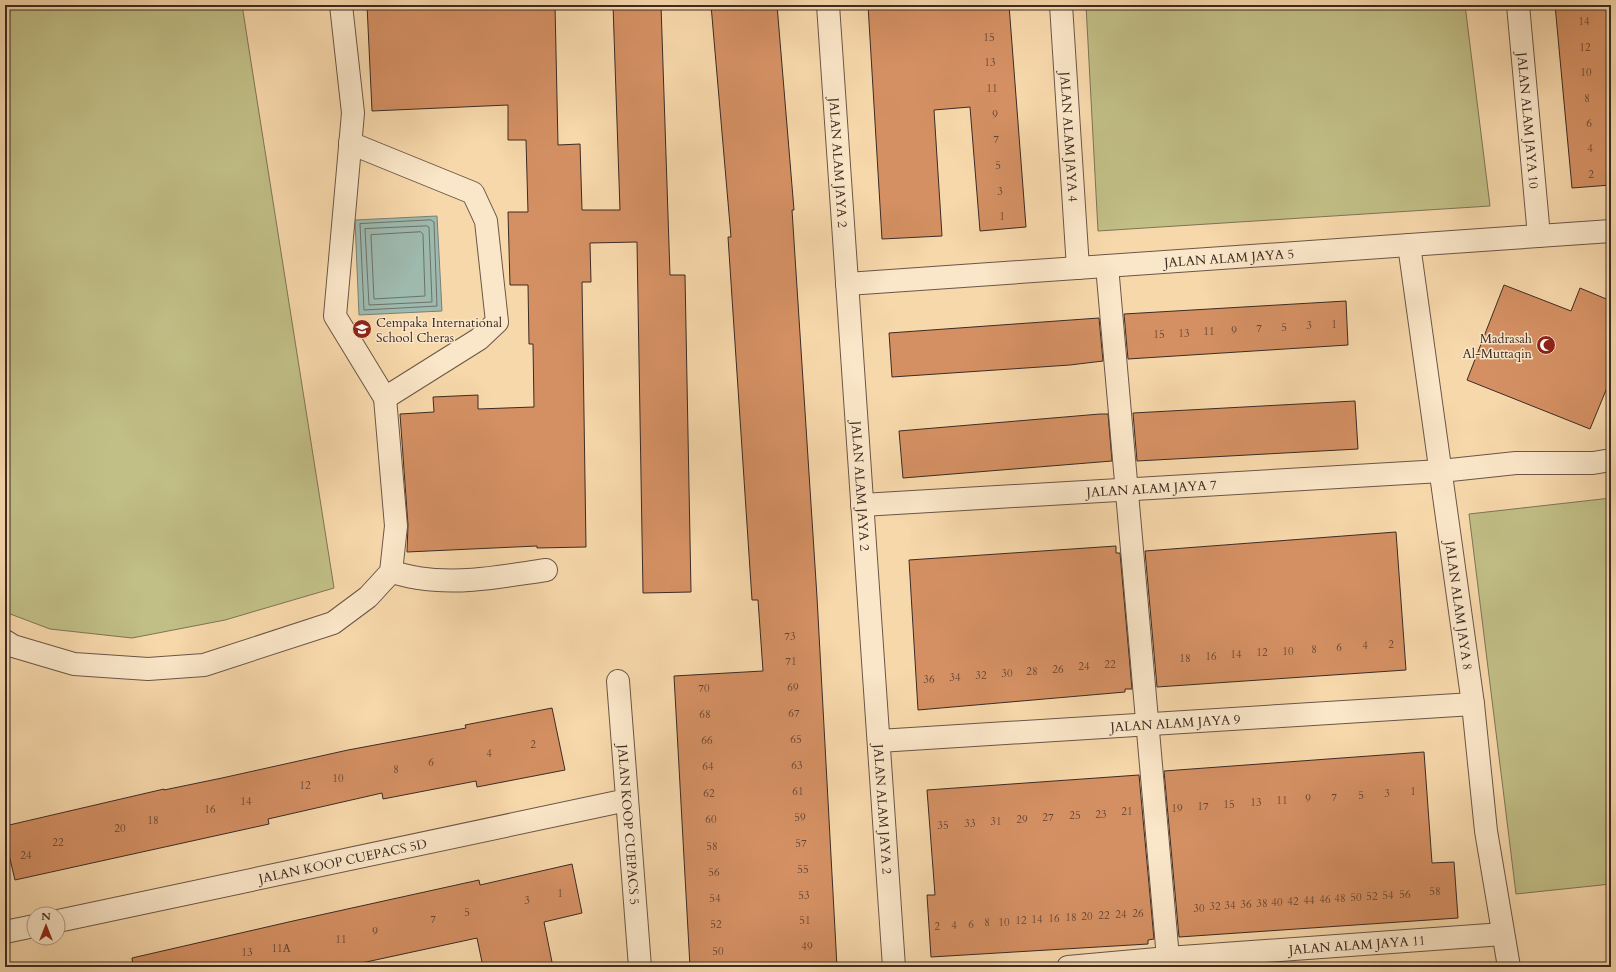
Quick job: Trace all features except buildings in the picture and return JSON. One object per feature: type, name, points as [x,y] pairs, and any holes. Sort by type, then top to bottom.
[{"type":"street","points":[[5,641],[14,646],[74,664],[148,670],[204,665],[333,623],[368,597],[392,572],[396,526],[385,398],[334,316],[352,113],[342,5]]},
{"type":"street","name":"JALAN ALAM JAYA 2","points":[[828,5],[894,967]]},
{"type":"street","name":"JALAN ALAM JAYA 4","points":[[1061,5],[1078,268]]},
{"type":"street","name":"JALAN ALAM JAYA 10","points":[[1518,5],[1539,236]]},
{"type":"street","points":[[350,143],[473,193],[486,221],[497,322],[479,339],[385,398]]},
{"type":"street","name":"JALAN ALAM JAYA 5","points":[[847,284],[1611,231]]},
{"type":"street","name":"JALAN ALAM JAYA 8","points":[[1409,244],[1473,704],[1486,831],[1509,967]]},
{"type":"street","points":[[1107,266],[1168,958]]},
{"type":"street","name":"JALAN ALAM JAYA 7","points":[[862,505],[1441,471],[1516,462],[1593,463],[1611,460]]},
{"type":"street","points":[[392,572],[418,578],[444,581],[473,580],[546,570]]},
{"type":"street","name":"JALAN KOOP CUEPACS 5","points":[[618,681],[640,967]]},
{"type":"street","name":"JALAN ALAM JAYA 9","points":[[879,741],[1473,704]]},
{"type":"street","name":"JALAN KOOP CUEPACS 5D","points":[[66,919],[627,800]]},
{"type":"street","points":[[5,932],[26,928]]},
{"type":"street","name":"JALAN ALAM JAYA 11","points":[[1077,967],[1168,958],[1196,962],[1503,934]]},
{"type":"shaded area","points":[[5,5],[242,5],[334,588],[225,620],[132,638],[50,629],[5,612]]},
{"type":"shaded area","points":[[1086,5],[1465,5],[1490,206],[1098,231]]},
{"type":"shaded area","points":[[1611,498],[1611,884],[1516,894],[1469,514]]},
{"type":"water","points":[[437,216],[442,311],[359,315],[355,220]]},
{"type":"place","name":"Cempaka International School Cheras","points":[[362,329]]},
{"type":"place","name":"Madrasah Al-Muttaqin","points":[[1546,345]]}]
